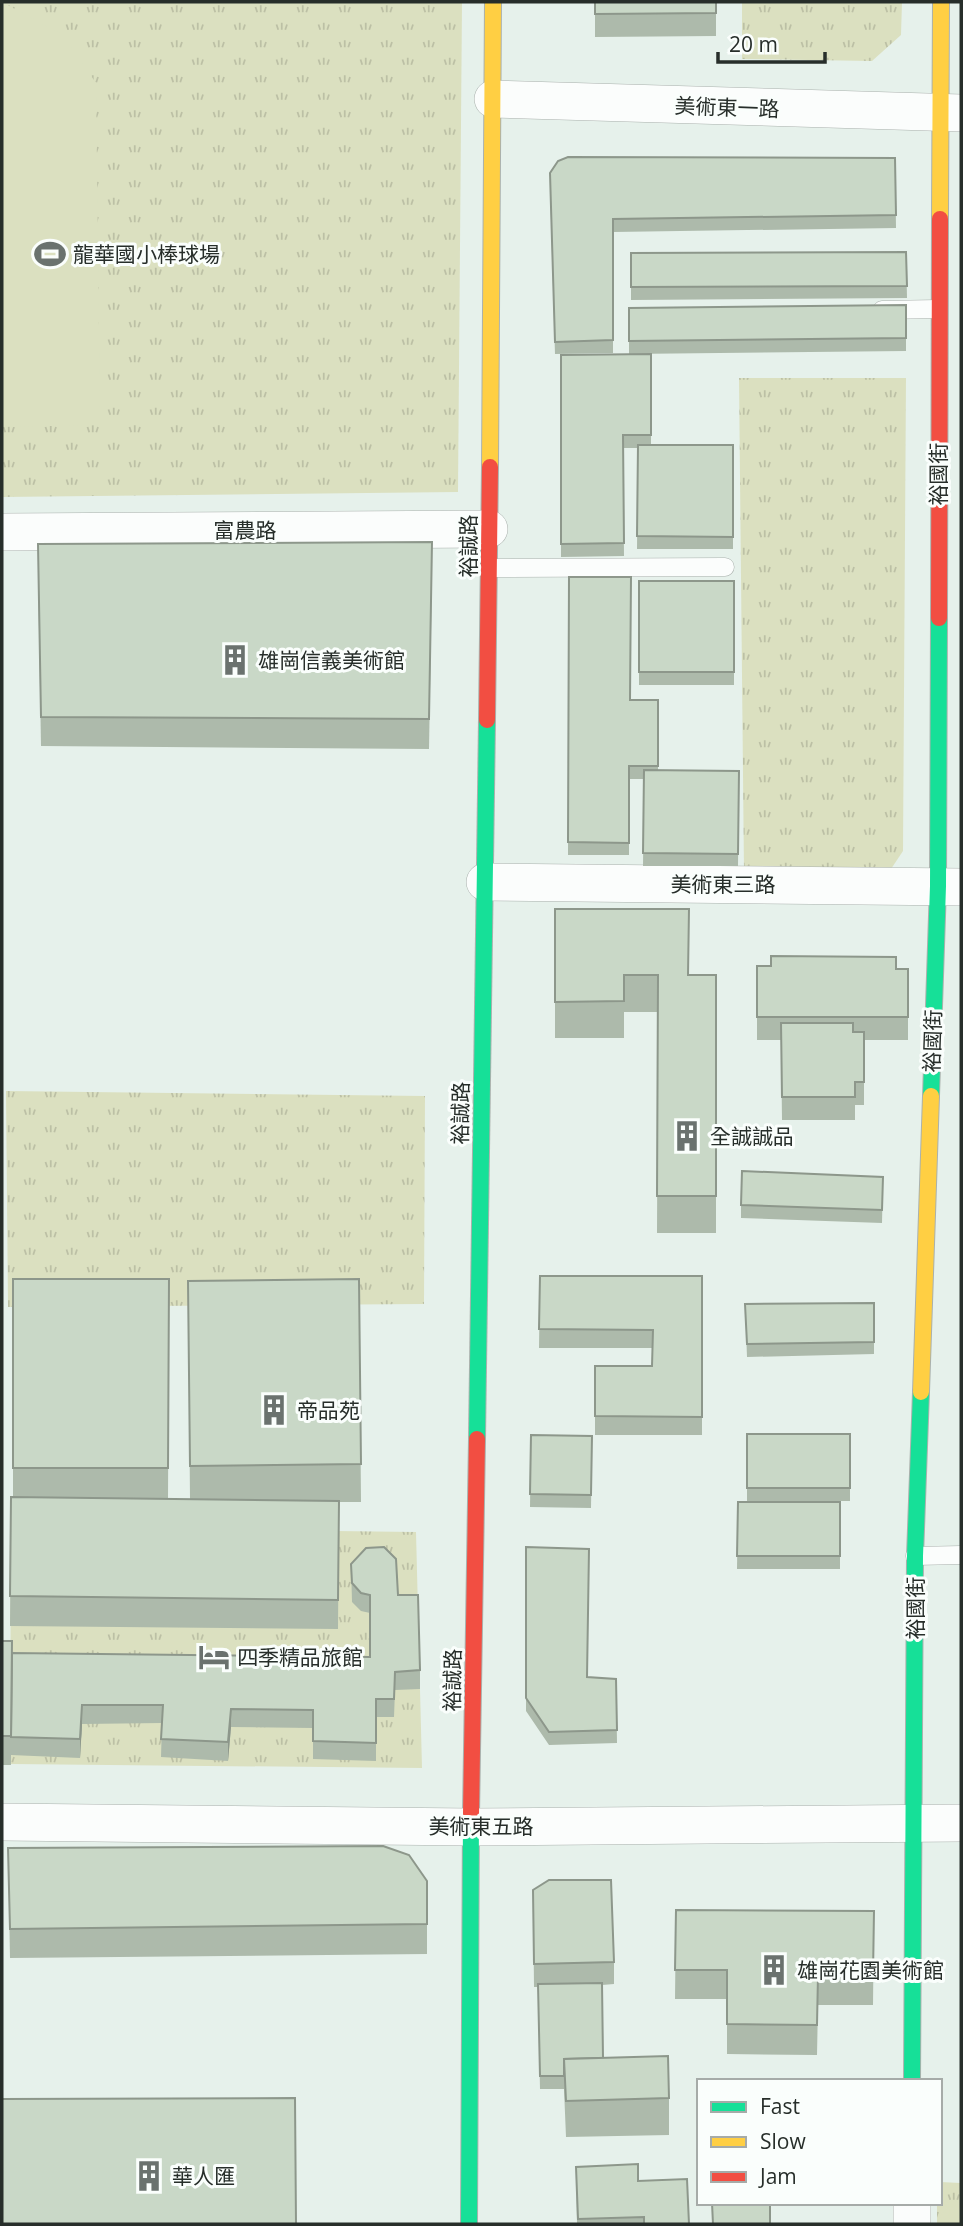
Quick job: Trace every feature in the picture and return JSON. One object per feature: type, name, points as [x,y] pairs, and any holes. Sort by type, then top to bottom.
[{"type":"street","name":"裕誠路","points":[[469,2224],[471,1827],[489,568],[493,2]]},
{"type":"street","name":"裕國街","points":[[912,2079],[915,1556],[949,886],[938,309],[952,113],[941,2]]},
{"type":"street","name":"美術東一路","points":[[494,99],[952,113]]},
{"type":"street","name":"富農路","points":[[2,531],[489,529]]},
{"type":"street","name":"美術東三路","points":[[485,882],[949,886]]},
{"type":"street","name":"美術東五路","points":[[2,1822],[471,1827],[961,1823]]},
{"type":"street","points":[[912,2205],[912,2224]]},
{"type":"lane","points":[[858,310],[938,309]]},
{"type":"lane","points":[[489,568],[725,567]]},
{"type":"lane","points":[[915,1556],[961,1555]]},
{"type":"green space","points":[[2,2],[462,2],[458,492],[2,497]]},
{"type":"green space","name":"龍華國小棒球場","points":[[2,2],[63,35],[96,83],[100,425],[2,427]]},
{"type":"green space","points":[[742,2],[902,2],[901,35],[872,61],[742,59]]},
{"type":"green space","points":[[739,378],[906,378],[903,851],[889,872],[744,873]]},
{"type":"green space","points":[[6,1091],[425,1096],[424,1304],[8,1307]]},
{"type":"green space","name":"四季精品旅館","points":[[11,1527],[416,1532],[422,1768],[10,1764]]},
{"type":"green space","points":[[942,2182],[961,2183],[961,2224],[937,2224],[937,2205],[942,2205]]},
{"type":"building","points":[[595,2],[716,2],[716,13],[595,14]]},
{"type":"building","points":[[568,157],[895,158],[896,215],[613,219],[613,340],[555,342],[550,173],[558,161]]},
{"type":"building","points":[[906,252],[907,286],[631,287],[631,253]]},
{"type":"building","points":[[906,305],[906,338],[629,341],[629,308]]},
{"type":"building","points":[[651,354],[651,435],[623,435],[624,543],[561,544],[561,355]]},
{"type":"building","points":[[638,445],[733,445],[733,537],[637,536]]},
{"type":"building","name":"雄崗信義美術館","points":[[432,542],[429,719],[41,717],[38,544]]},
{"type":"building","points":[[569,577],[631,577],[630,700],[658,700],[658,766],[629,766],[629,843],[568,842]]},
{"type":"building","points":[[639,581],[734,581],[734,672],[639,672]]},
{"type":"building","points":[[644,770],[739,771],[738,854],[643,853]]},
{"type":"building","name":"全誠誠品","points":[[555,909],[689,909],[688,975],[716,975],[716,1196],[657,1196],[658,975],[624,975],[624,1001],[555,1002]]},
{"type":"building","points":[[771,956],[896,957],[896,969],[908,969],[908,1017],[757,1017],[757,966],[771,966]]},
{"type":"building","points":[[781,1023],[853,1023],[853,1032],[864,1032],[864,1082],[855,1082],[855,1097],[782,1097]]},
{"type":"building","points":[[742,1171],[883,1177],[882,1210],[741,1205]]},
{"type":"building","points":[[540,1276],[702,1276],[702,1417],[595,1416],[595,1366],[652,1366],[653,1330],[539,1329]]},
{"type":"building","points":[[13,1279],[169,1279],[168,1468],[13,1468]]},
{"type":"building","name":"帝品苑","points":[[359,1279],[361,1464],[190,1466],[188,1281]]},
{"type":"building","points":[[874,1303],[874,1342],[747,1344],[745,1304]]},
{"type":"building","points":[[747,1434],[850,1434],[850,1488],[747,1488]]},
{"type":"building","points":[[531,1435],[592,1436],[591,1495],[530,1494]]},
{"type":"building","points":[[11,1497],[339,1501],[338,1600],[10,1596]]},
{"type":"building","points":[[738,1502],[840,1502],[840,1556],[737,1556]]},
{"type":"building","points":[[384,1547],[396,1559],[398,1595],[418,1595],[420,1670],[395,1672],[394,1699],[376,1699],[376,1743],[313,1741],[313,1710],[231,1709],[228,1742],[161,1739],[163,1705],[82,1705],[80,1739],[11,1737],[12,1653],[370,1657],[370,1595],[361,1593],[352,1583],[351,1564],[366,1548]]},
{"type":"building","points":[[526,1547],[589,1549],[587,1677],[616,1679],[617,1730],[549,1732],[526,1698]]},
{"type":"building","points":[[2,1641],[12,1641],[11,1736],[2,1736]]},
{"type":"building","points":[[383,1846],[409,1855],[427,1881],[427,1924],[10,1929],[8,1848]]},
{"type":"building","points":[[549,1880],[611,1880],[614,1962],[534,1964],[533,1890]]},
{"type":"building","name":"雄崗花園美術館","points":[[676,1910],[874,1911],[873,1975],[818,1975],[817,2025],[727,2024],[727,1970],[675,1970]]},
{"type":"building","points":[[602,1983],[603,2058],[564,2059],[564,2076],[540,2076],[538,1984]]},
{"type":"building","points":[[668,2056],[669,2098],[566,2101],[564,2059]]},
{"type":"building","name":"華人匯","points":[[295,2098],[296,2224],[2,2224],[2,2099]]},
{"type":"building","points":[[638,2164],[638,2181],[687,2179],[689,2224],[644,2224],[644,2217],[578,2219],[576,2167]]},
{"type":"building","points":[[712,2205],[770,2205],[770,2224],[713,2224]]},
{"type":"traffic: fast","points":[[931,1096],[938,886],[939,618]]},
{"type":"traffic: fast","points":[[477,1439],[487,720]]},
{"type":"traffic: fast","points":[[912,2079],[915,1556],[921,1392]]},
{"type":"traffic: fast","points":[[469,2224],[471,1814]]},
{"type":"traffic: slow","points":[[490,467],[493,2]]},
{"type":"traffic: slow","points":[[940,219],[941,2]]},
{"type":"traffic: slow","points":[[921,1392],[931,1096]]},
{"type":"traffic: jam","points":[[939,618],[940,219]]},
{"type":"traffic: jam","points":[[487,720],[490,467]]},
{"type":"traffic: jam","points":[[471,1814],[477,1439]]},
{"type":"place","name":"龍華國小棒球場","points":[[50,254]]},
{"type":"place","name":"雄崗信義美術館","points":[[235,660]]},
{"type":"place","name":"全誠誠品","points":[[687,1136]]},
{"type":"place","name":"帝品苑","points":[[274,1410]]},
{"type":"place","name":"四季精品旅館","points":[[214,1657]]},
{"type":"place","name":"雄崗花園美術館","points":[[774,1970]]},
{"type":"place","name":"華人匯","points":[[149,2176]]}]
